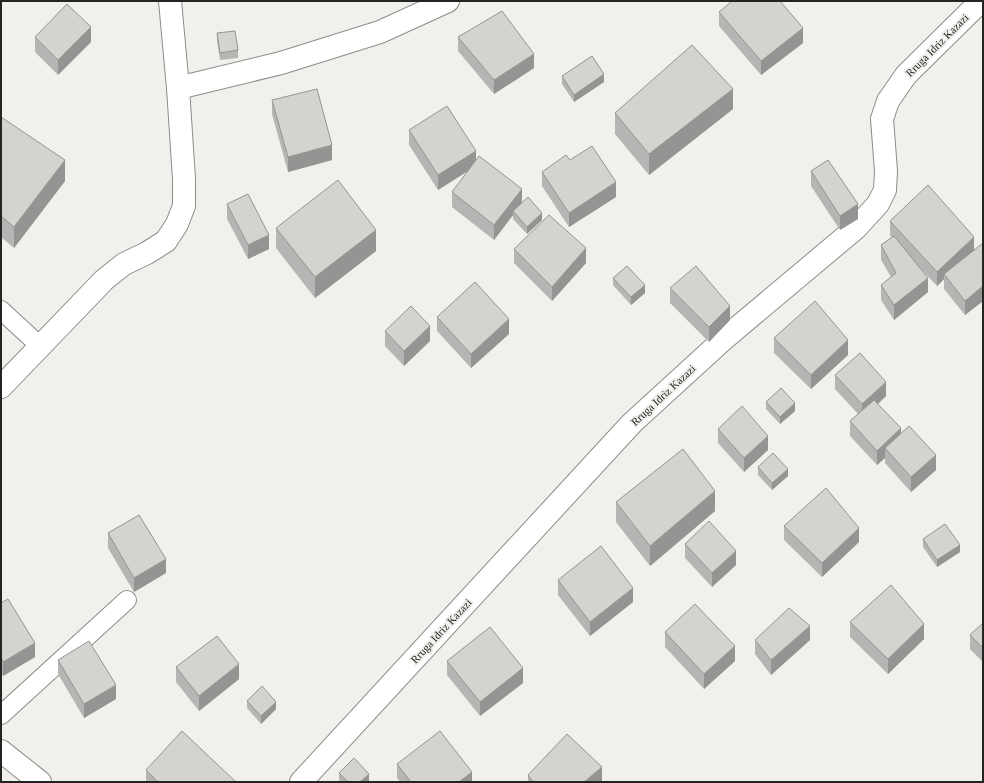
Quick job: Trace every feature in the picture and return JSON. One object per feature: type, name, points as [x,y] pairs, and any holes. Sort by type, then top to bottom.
[{"type":"street","points":[[1,386],[104,280],[124,264],[166,241],[177,224],[184,206],[184,179],[170,1]]},
{"type":"street","points":[[178,88],[281,64],[380,32],[448,1]]},
{"type":"street","name":"Rruga Idriz Kazazi","points":[[301,782],[632,423],[725,338],[856,228],[878,204],[885,190],[882,119],[888,101],[906,75],[981,1]]},
{"type":"street","points":[[1,751],[40,782]]},
{"type":"lane","points":[[1,310],[40,346]]},
{"type":"lane","points":[[1,715],[127,600]]},
{"type":"building","points":[[732,1],[780,1],[803,28],[761,61],[719,12]]},
{"type":"building","points":[[67,4],[91,27],[58,60],[35,37]]},
{"type":"building","points":[[502,11],[534,54],[494,80],[458,37]]},
{"type":"building","points":[[235,31],[238,50],[220,53],[217,33]]},
{"type":"building","points":[[692,45],[733,89],[649,154],[615,113]]},
{"type":"building","points":[[592,56],[604,74],[574,95],[562,76]]},
{"type":"building","points":[[317,89],[332,145],[288,157],[272,100]]},
{"type":"building","points":[[447,106],[476,151],[438,175],[409,130]]},
{"type":"building","points":[[1,117],[65,160],[14,227],[1,216]]},
{"type":"building","points":[[592,146],[616,182],[569,213],[542,172],[566,155],[570,160]]},
{"type":"building","points":[[479,156],[522,189],[494,225],[452,192]]},
{"type":"building","points":[[828,160],[858,204],[840,216],[811,171]]},
{"type":"building","points":[[338,180],[376,230],[315,277],[276,228]]},
{"type":"building","points":[[928,185],[974,237],[937,272],[890,221]]},
{"type":"building","points":[[248,194],[269,235],[248,245],[227,204]]},
{"type":"building","points":[[528,197],[542,213],[527,227],[513,211]]},
{"type":"building","points":[[549,215],[586,248],[552,287],[514,249]]},
{"type":"building","points":[[894,236],[928,278],[894,305],[881,285],[896,273],[881,245]]},
{"type":"building","points":[[983,243],[983,286],[965,301],[944,274]]},
{"type":"building","points":[[627,266],[645,285],[631,297],[613,278]]},
{"type":"building","points":[[696,266],[730,306],[709,327],[670,288]]},
{"type":"building","points":[[475,282],[509,319],[471,354],[437,317]]},
{"type":"building","points":[[815,301],[848,340],[811,375],[774,338]]},
{"type":"building","points":[[411,306],[430,326],[404,351],[385,331]]},
{"type":"building","points":[[860,353],[886,382],[862,404],[835,375]]},
{"type":"building","points":[[781,388],[795,403],[780,417],[766,402]]},
{"type":"building","points":[[874,400],[901,428],[877,451],[850,421]]},
{"type":"building","points":[[742,406],[768,436],[744,458],[718,429]]},
{"type":"building","points":[[909,426],[936,455],[911,477],[885,448]]},
{"type":"building","points":[[683,449],[715,491],[650,546],[616,502]]},
{"type":"building","points":[[773,453],[788,469],[772,483],[758,467]]},
{"type":"building","points":[[826,488],[859,528],[822,563],[784,526]]},
{"type":"building","points":[[139,515],[166,559],[134,578],[108,533]]},
{"type":"building","points":[[709,521],[736,551],[712,573],[685,544]]},
{"type":"building","points":[[945,524],[960,545],[937,560],[923,539]]},
{"type":"building","points":[[601,546],[633,588],[590,622],[558,580]]},
{"type":"building","points":[[891,585],[924,624],[888,659],[850,622]]},
{"type":"building","points":[[8,599],[35,643],[3,662],[1,657],[1,603]]},
{"type":"building","points":[[695,604],[735,646],[704,674],[665,632]]},
{"type":"building","points":[[789,608],[810,626],[771,660],[755,640]]},
{"type":"building","points":[[983,623],[983,648],[970,635]]},
{"type":"building","points":[[490,627],[523,668],[480,702],[447,661]]},
{"type":"building","points":[[217,636],[239,664],[199,696],[176,667]]},
{"type":"building","points":[[89,641],[116,685],[84,704],[58,660]]},
{"type":"building","points":[[262,686],[276,702],[261,716],[247,701]]},
{"type":"building","points":[[182,731],[236,782],[158,782],[146,770]]},
{"type":"building","points":[[440,731],[472,772],[459,782],[411,782],[397,764]]},
{"type":"building","points":[[567,734],[602,767],[584,782],[533,782],[528,775]]},
{"type":"building","points":[[354,758],[369,774],[360,782],[348,782],[339,773]]}]
